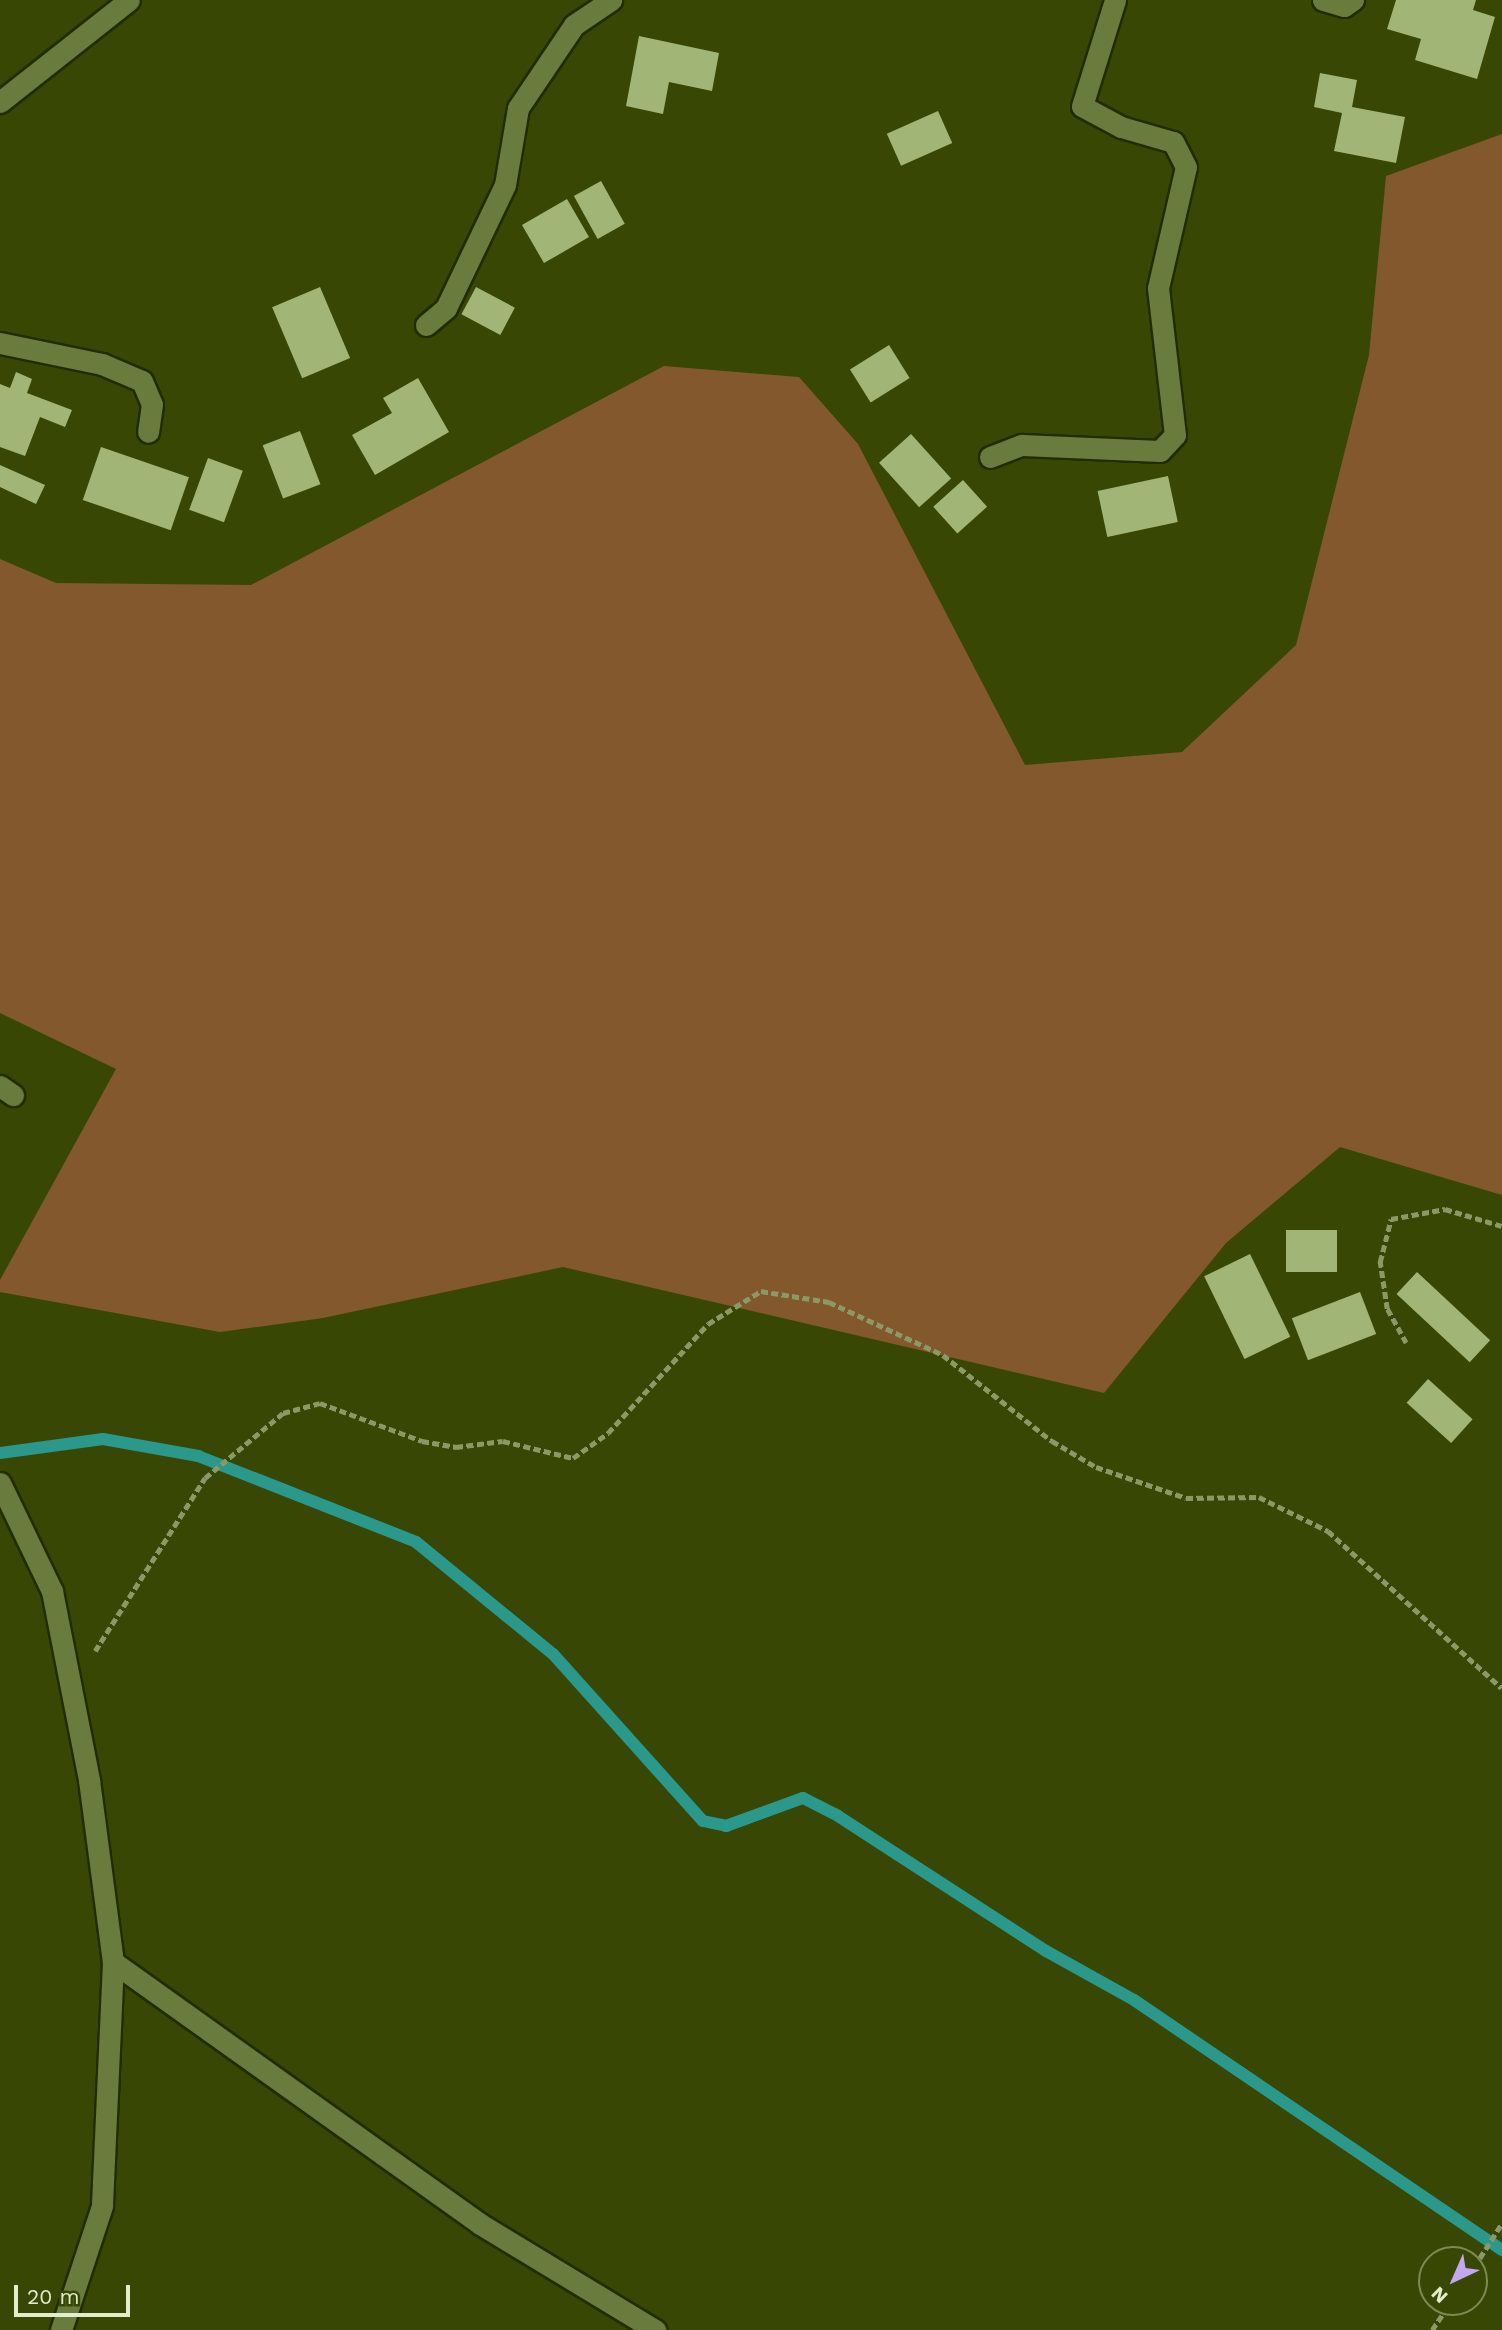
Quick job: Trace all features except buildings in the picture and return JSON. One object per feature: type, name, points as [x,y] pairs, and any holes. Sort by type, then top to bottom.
[{"type":"street","points":[[0,102],[130,0]]},
{"type":"street","points":[[426,325],[446,308],[505,185],[518,108],[574,25],[611,0]]},
{"type":"street","points":[[990,457],[1022,445],[1160,451],[1175,435],[1158,288],[1186,167],[1173,142],[1121,127],[1082,106],[1115,0]]},
{"type":"street","points":[[1323,0],[1344,6],[1353,0]]},
{"type":"street","points":[[0,343],[102,364],[142,381],[152,404],[148,432]]},
{"type":"street","points":[[0,1483],[52,1591],[71,1686],[113,1962],[102,2206],[61,2330]]},
{"type":"street","points":[[113,1962],[480,2224],[655,2330]]},
{"type":"path","points":[[1406,1343],[1387,1309],[1380,1262],[1391,1219],[1445,1209],[1502,1226]]},
{"type":"path","points":[[71,1686],[205,1478],[241,1444],[283,1413],[320,1403],[422,1441],[456,1447],[503,1441],[573,1458],[607,1433],[708,1324],[761,1291],[828,1302],[943,1354],[1052,1441],[1096,1467],[1186,1498],[1259,1497],[1328,1531],[1502,1688]]},
{"type":"path","points":[[1487,2246],[1502,2223]]},
{"type":"shaded area","points":[[1502,134],[1502,1195],[1340,1147],[1226,1243],[1104,1393],[563,1267],[323,1318],[220,1332],[0,1292],[0,1280],[116,1069],[0,1013],[0,559],[56,583],[251,585],[664,366],[799,377],[858,444],[1025,765],[1182,752],[1296,645],[1369,355],[1386,176]]},
{"type":"waterway","points":[[0,1453],[103,1439],[198,1456],[416,1542],[553,1654],[703,1821],[726,1826],[803,1798],[838,1816],[1046,1951],[1134,2000],[1502,2250]]}]
